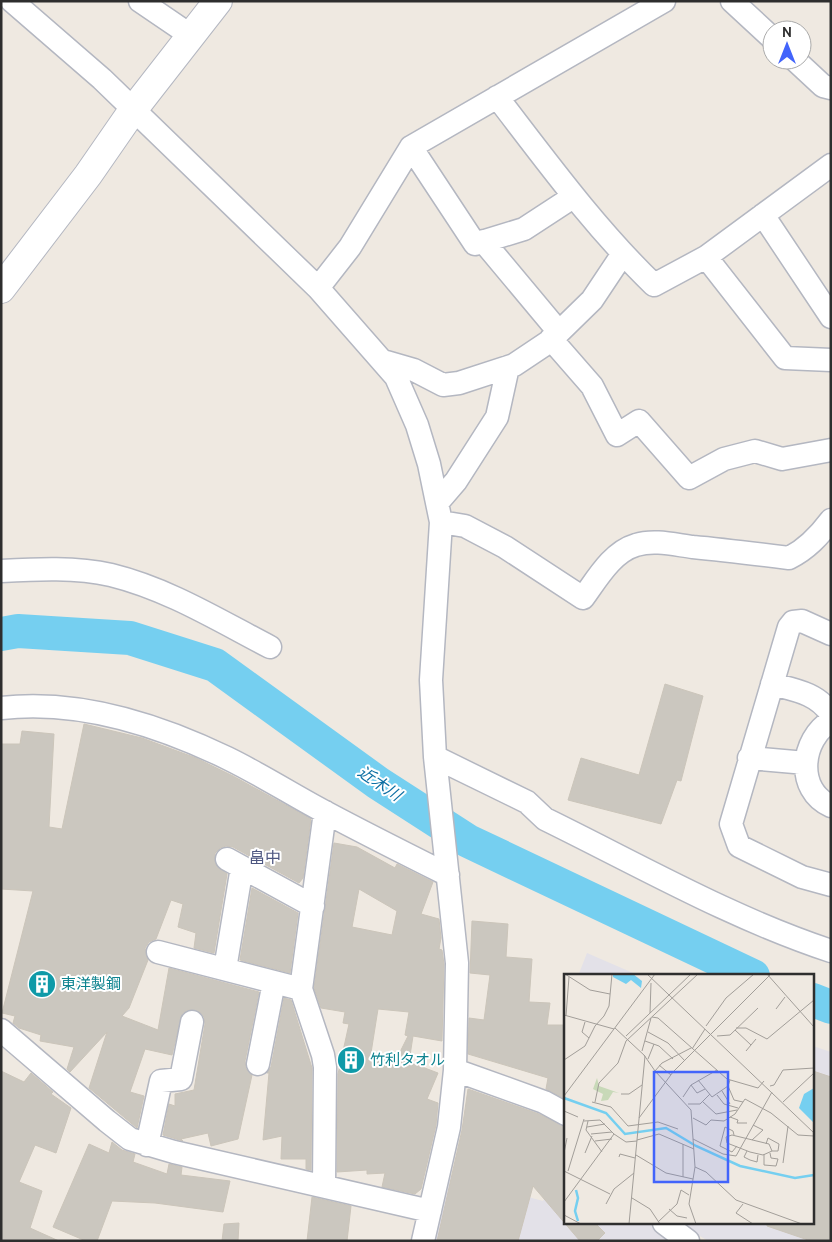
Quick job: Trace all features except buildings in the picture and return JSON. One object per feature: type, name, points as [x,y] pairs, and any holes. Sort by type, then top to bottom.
[{"type":"street","points":[[12,1],[102,79],[318,288],[396,377],[407,399],[424,448],[439,512],[431,680],[436,762],[456,962],[455,1070],[449,1127],[423,1241]]},
{"type":"street","points":[[140,1],[190,35]]},
{"type":"street","points":[[1,289],[88,175],[133,110],[218,1]]},
{"type":"street","points":[[318,288],[350,247],[411,147],[664,1]]},
{"type":"street","points":[[732,1],[762,29]]},
{"type":"street","points":[[806,70],[823,86],[831,88]]},
{"type":"street","points":[[497,97],[573,197],[622,255],[654,285],[706,257],[831,165]]},
{"type":"street","points":[[411,147],[475,244],[524,229],[573,197]]},
{"type":"street","points":[[763,215],[831,317]]},
{"type":"street","points":[[483,241],[592,386],[617,435],[639,421],[690,478],[724,458],[755,451],[782,460],[831,450]]},
{"type":"street","points":[[383,361],[414,370],[443,385],[459,383],[508,367],[555,336],[592,300],[622,255]]},
{"type":"street","points":[[706,257],[786,358],[831,360]]},
{"type":"street","points":[[439,512],[456,481],[497,418],[508,367]]},
{"type":"street","points":[[439,512],[505,547],[583,598],[603,570],[620,554],[636,545],[649,543],[674,545],[788,558],[803,551],[819,536],[831,520]]},
{"type":"street","points":[[1,571],[45,568],[110,575],[164,592],[270,647]]},
{"type":"street","points":[[831,634],[802,621],[793,622],[789,627],[731,824],[739,846],[802,877],[831,885]]},
{"type":"street","points":[[772,684],[814,696],[825,705],[831,714]]},
{"type":"street","points":[[1,708],[50,706],[130,721],[194,743],[228,759],[324,812],[447,871]]},
{"type":"street","points":[[831,721],[822,726],[813,736],[808,749],[806,763],[812,790],[824,803],[831,806]]},
{"type":"street","points":[[749,758],[806,763]]},
{"type":"street","points":[[436,762],[527,802],[545,819],[722,908],[774,931],[831,951]]},
{"type":"street","points":[[324,812],[301,990],[323,1055],[324,1186]]},
{"type":"street","points":[[225,969],[235,863],[313,906]]},
{"type":"street","points":[[158,952],[301,990]]},
{"type":"street","points":[[258,1064],[274,982]]},
{"type":"street","points":[[147,1145],[161,1081],[190,1080],[192,1022]]},
{"type":"street","points":[[1,1030],[130,1139],[147,1145],[430,1211]]},
{"type":"street","points":[[455,1070],[544,1102],[564,1113]]},
{"type":"street","points":[[665,1224],[688,1241]]},
{"type":"shaded area","points":[[587,953],[635,974],[579,974]]},
{"type":"shaded area","points":[[814,1046],[831,1052],[831,1241],[708,1241],[681,1224],[814,1224]]},
{"type":"shaded area","points":[[444,1174],[543,1201],[552,1181],[564,1217],[564,1224],[652,1224],[658,1232],[674,1241],[429,1241]]},
{"type":"waterway","name":"近木川","points":[[1,634],[18,631],[130,638],[215,665],[378,783],[468,841],[749,974]]},
{"type":"waterway","name":"近木川","points":[[814,1000],[831,1007]]},
{"type":"place","name":"東洋製鋼","points":[[42,984]]},
{"type":"place","name":"竹利タオル","points":[[351,1060]]},
{"type":"district","name":"畠中","points":[[265,857]]}]
